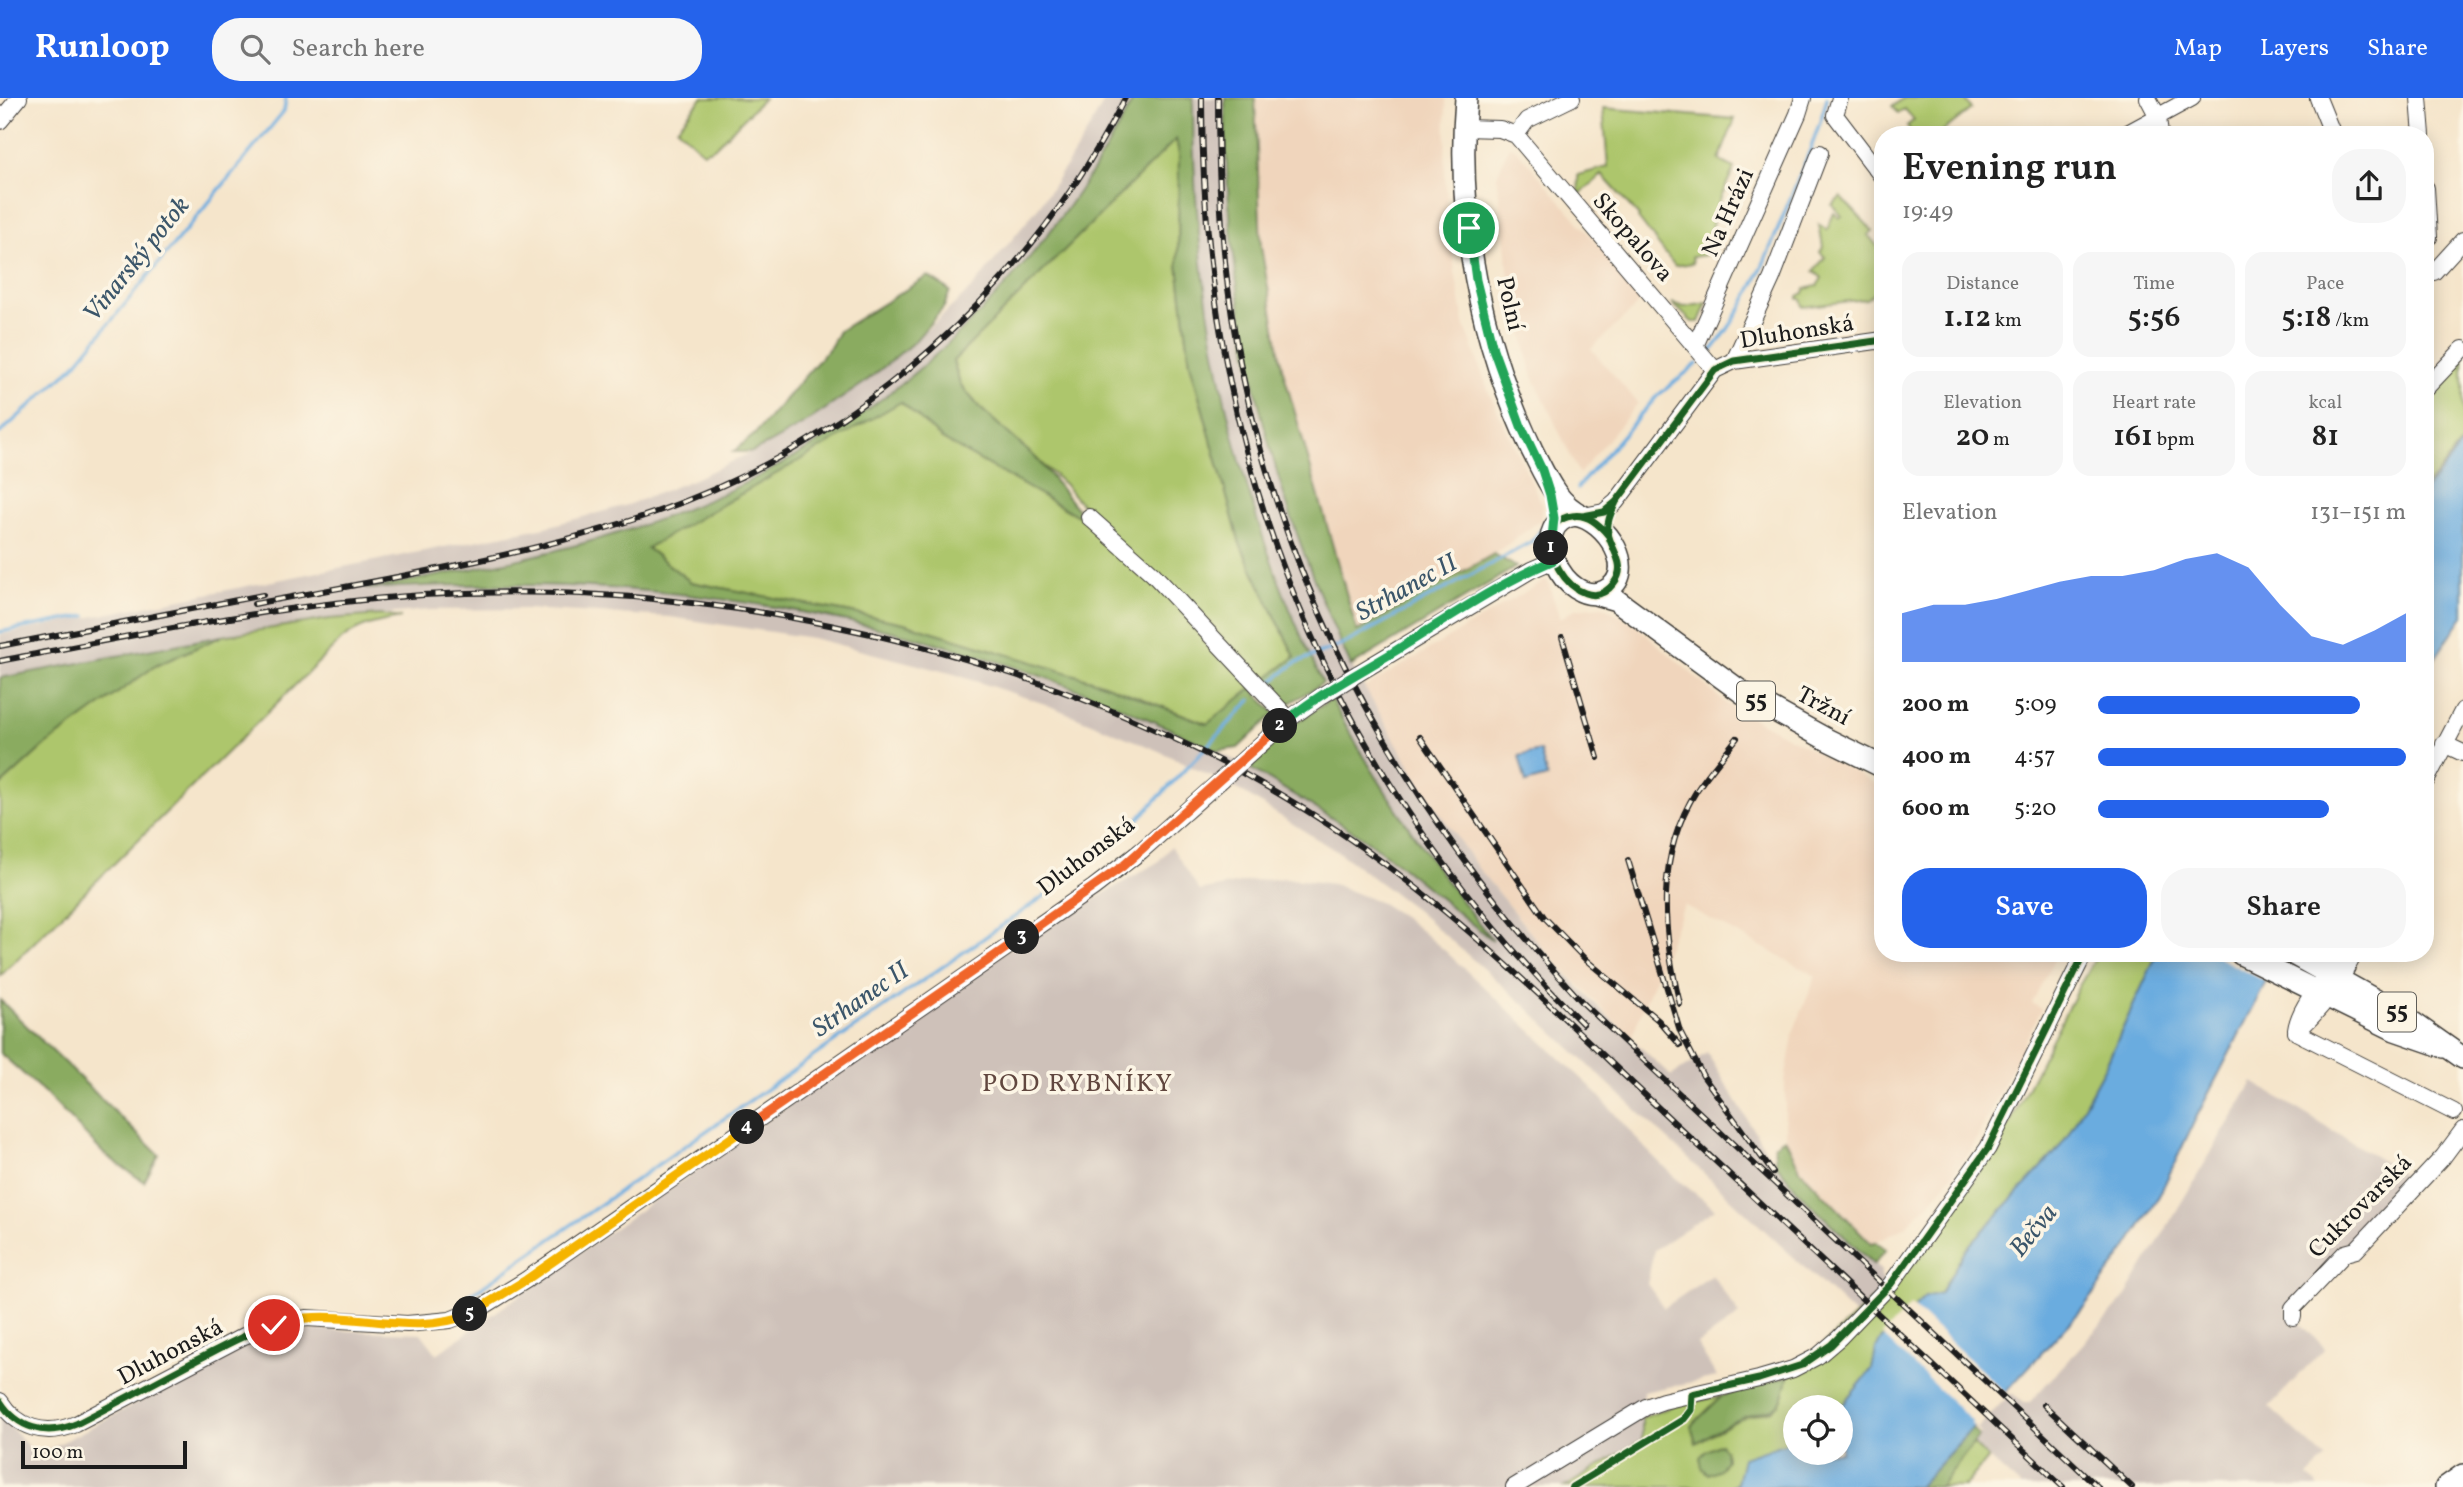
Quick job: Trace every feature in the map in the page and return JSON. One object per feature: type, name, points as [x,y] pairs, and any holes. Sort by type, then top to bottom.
[{"type":"main road","name":"Polní","points":[[1466,98],[1464,128],[1467,214],[1484,315],[1493,349],[1507,391],[1542,470],[1555,493],[1583,516]]},
{"type":"main road","name":"Polní","points":[[1542,470],[1554,518],[1553,530]]},
{"type":"main road","name":"Dluhonská","points":[[1553,530],[1561,519],[1583,516]]},
{"type":"main road","points":[[1583,516],[1608,535]]},
{"type":"main road","points":[[1553,530],[1551,546],[1554,560]]},
{"type":"main road","name":"55","points":[[1608,535],[1620,566]]},
{"type":"main road","name":"55","points":[[1554,560],[1570,583],[1582,591],[1595,594]]},
{"type":"main road","points":[[1595,594],[1614,584],[1620,566]]},
{"type":"main road","name":"Tržní","points":[[1620,566],[1628,590],[1672,641]]},
{"type":"main road","name":"Tržní","points":[[1595,594],[1615,600],[1743,693],[1874,763]]},
{"type":"main road","name":"55","points":[[2258,962],[2328,986]]},
{"type":"main road","name":"55","points":[[2302,962],[2328,986],[2395,1030],[2444,1047],[2463,1058]]},
{"type":"main road","points":[[2446,1487],[2463,1475]]},
{"type":"street","points":[[0,121],[19,98]]},
{"type":"street","points":[[1464,128],[1500,129],[1516,135],[1527,120],[1572,98]]},
{"type":"street","name":"Na Hrázi","points":[[1695,346],[1798,114],[1802,98]]},
{"type":"street","points":[[1840,98],[1835,116],[1874,166]]},
{"type":"street","points":[[2148,98],[2158,117],[2159,126]]},
{"type":"street","points":[[2141,126],[2192,98]]},
{"type":"street","points":[[2318,98],[2329,126]]},
{"type":"street","points":[[2420,98],[2422,126]]},
{"type":"street","name":"Skopalova","points":[[1516,135],[1715,370]]},
{"type":"street","points":[[1734,362],[1772,278],[1820,153]]},
{"type":"street","points":[[2434,240],[2457,246],[2434,272]]},
{"type":"street","name":"Dluhonská","points":[[1583,516],[1604,512],[1616,502],[1715,370],[1734,362],[1874,341]]},
{"type":"street","points":[[2434,380],[2463,349]]},
{"type":"street","name":"Dluhonská","points":[[1608,535],[1610,517],[1616,502]]},
{"type":"street","points":[[1088,517],[1153,574],[1289,719]]},
{"type":"street","name":"Dluhonská","points":[[0,1401],[14,1418],[38,1429],[57,1430],[76,1424],[244,1336],[274,1325],[306,1318],[422,1324],[450,1321],[484,1306],[1093,888],[1141,852],[1289,719],[1323,695],[1531,570],[1554,560]]},
{"type":"street","points":[[2434,765],[2463,710]]},
{"type":"street","points":[[2444,744],[2463,753]]},
{"type":"street","points":[[1514,1487],[1654,1404],[1793,1369],[1818,1356],[1831,1345],[1891,1284],[1980,1160],[2080,962]]},
{"type":"street","points":[[2328,986],[2336,962]]},
{"type":"street","points":[[2348,962],[2299,1015],[2295,1032],[2455,1112]]},
{"type":"street","name":"Cukrovarská","points":[[2292,1317],[2293,1308],[2345,1252],[2356,1250],[2443,1157],[2463,1129]]},
{"type":"shaded area","points":[[1106,98],[1134,98],[1103,156],[1055,227],[991,304],[963,332],[907,381],[850,423],[782,465],[707,501],[635,528],[552,551],[374,589],[526,584],[673,592],[817,614],[961,650],[1099,698],[1199,742],[1250,768],[1356,833],[1490,937],[1424,853],[1362,756],[1297,629],[1248,490],[1229,426],[1215,360],[1204,289],[1193,147],[1193,98],[1225,98],[1228,211],[1236,287],[1260,418],[1278,480],[1323,604],[1352,666],[1423,788],[1478,868],[1546,952],[1590,999],[1671,1076],[1707,1053],[1770,1157],[1805,1199],[1881,1270],[1881,1277],[2007,1394],[2013,1394],[2024,1403],[2029,1403],[2124,1299],[2253,1082],[2410,1178],[2287,1310],[2325,1348],[2269,1407],[2326,1459],[2308,1476],[2319,1487],[2021,1487],[1972,1443],[1981,1433],[1519,1000],[1415,909],[1341,854],[1237,789],[1159,751],[1045,704],[954,674],[812,638],[670,617],[526,609],[429,610],[329,619],[222,636],[0,678],[0,635],[546,527],[627,505],[697,478],[770,443],[864,383],[915,341],[973,287],[1041,204],[1081,143]]},
{"type":"shaded area","points":[[1255,98],[1446,98],[1445,179],[1455,272],[1464,323],[1490,395],[1543,506],[1541,520],[1494,554],[1357,632],[1282,367],[1261,247]]},
{"type":"shaded area","points":[[1509,146],[1516,149],[1644,299],[1591,349],[1638,403],[1579,474],[1532,374],[1509,277],[1497,176]]},
{"type":"shaded area","points":[[1547,579],[1560,619],[1575,609],[1603,606],[1635,625],[1728,705],[1874,783],[1874,962],[2053,962],[2032,1003],[2041,1009],[1970,1152],[1931,1202],[1904,1227],[1872,1244],[1800,1170],[1785,1138],[1785,1081],[1794,1030],[1816,976],[1684,905],[1631,1038],[1547,952],[1478,868],[1423,788],[1364,688]]},
{"type":"shaded area","points":[[1171,846],[1200,891],[1250,881],[1285,878],[1333,884],[1381,903],[1405,918],[1443,949],[1591,1087],[1673,1176],[1715,1209],[1654,1250],[1647,1284],[1664,1308],[1712,1275],[1740,1315],[1697,1344],[1717,1377],[1643,1392],[1642,1440],[1565,1487],[0,1487],[0,1414],[36,1456],[247,1345],[289,1329],[421,1333],[437,1354],[1009,949],[1158,862]]},
{"type":"green space","points":[[702,98],[764,98],[714,148],[703,152],[677,128]]},
{"type":"green space","points":[[1134,98],[1193,98],[1200,249],[1224,398],[1242,471],[1265,543],[1292,614],[1323,683],[1285,706],[1261,682],[1295,657],[1240,544],[1190,363],[1178,264],[1179,154],[1176,139],[953,361],[960,384],[979,407],[1037,459],[1087,521],[942,439],[901,402],[647,548],[691,582],[904,623],[1101,683],[1207,724],[1252,688],[1275,713],[1238,748],[1217,751],[1094,696],[967,652],[883,629],[798,611],[714,598],[543,585],[366,589],[535,556],[634,528],[714,497],[789,459],[861,414],[927,362],[988,305],[1043,241],[1092,172]]},
{"type":"green space","points":[[1225,98],[1255,98],[1261,247],[1282,367],[1357,631],[1494,554],[1516,567],[1351,666],[1320,596],[1294,526],[1255,389],[1233,248],[1227,175]]},
{"type":"green space","points":[[1903,98],[1965,98],[1971,109],[1949,126],[1907,126],[1914,120],[1905,109],[1898,114],[1892,107]]},
{"type":"green space","points":[[1603,108],[1735,119],[1719,160],[1734,168],[1716,208],[1705,255],[1692,257],[1693,263],[1675,266],[1639,216],[1602,175],[1579,195],[1578,175],[1608,167]]},
{"type":"green space","points":[[1176,138],[1179,154],[1178,264],[1190,363],[1240,544],[1295,657],[1208,724],[1101,683],[904,623],[691,582],[647,548],[901,401],[942,439],[1087,521],[1091,515],[1064,484],[979,407],[960,384],[953,361]]},
{"type":"green space","points":[[1841,197],[1873,231],[1868,235],[1874,242],[1874,293],[1866,299],[1803,307],[1798,296],[1804,293],[1805,289],[1817,286],[1822,278],[1814,271],[1825,257],[1820,252],[1823,247],[1819,224],[1827,230],[1834,213],[1839,218],[1842,216],[1832,205]]},
{"type":"green space","points":[[928,276],[950,291],[944,307],[915,341],[864,383],[805,423],[752,452],[733,452],[755,434],[831,346],[839,331]]},
{"type":"green space","points":[[1672,303],[1684,307],[1707,303],[1699,322],[1692,322]]},
{"type":"green space","points":[[2463,360],[2463,441],[2434,477],[2434,390]]},
{"type":"green space","points":[[380,615],[401,618],[362,628],[340,641],[0,976],[0,786],[44,746],[155,666],[222,636],[329,619]]},
{"type":"green space","points":[[222,636],[155,666],[44,746],[0,786],[0,678]]},
{"type":"green space","points":[[1331,699],[1406,824],[1493,941],[1356,833],[1250,768],[1274,739]]},
{"type":"green space","points":[[2093,962],[2153,962],[2105,1067],[2068,1135],[2054,1154],[1965,1250],[1941,1293],[1925,1297],[1880,1341],[1872,1369],[1851,1395],[1783,1395],[1783,1448],[1730,1487],[1565,1487],[1642,1440],[1642,1418],[1673,1406],[1722,1396],[1691,1426],[1696,1443],[1741,1418],[1773,1410],[1788,1376],[1919,1258],[2002,1138]]},
{"type":"green space","points":[[0,1000],[159,1155],[144,1182],[104,1154],[46,1094],[0,1053]]},
{"type":"green space","points":[[1785,1138],[1800,1170],[1872,1244],[1876,1242],[1886,1249],[1874,1265],[1805,1199],[1776,1164],[1774,1145]]},
{"type":"green space","points":[[1788,1376],[1782,1398],[1773,1408],[1734,1421],[1696,1443],[1691,1426],[1722,1396]]},
{"type":"green space","points":[[1972,1429],[1979,1436],[1940,1487],[1918,1487]]},
{"type":"green space","points":[[1972,1443],[1988,1458],[1964,1487],[1940,1487]]},
{"type":"green space","points":[[1720,1444],[1725,1450],[1726,1460],[1720,1469],[1708,1474],[1702,1468],[1700,1457]]},
{"type":"water","points":[[2463,443],[2463,616],[2434,660],[2434,480]]},
{"type":"water","points":[[1540,751],[1547,777],[1526,783],[1519,756]]},
{"type":"water","name":"Bečva","points":[[2153,962],[2274,962],[2159,1196],[2124,1252],[2084,1307],[1918,1487],[1730,1487],[1737,1483],[1743,1458],[1783,1444],[1783,1465],[1853,1465],[1853,1395],[1851,1395],[1872,1369],[1880,1341],[1925,1297],[1941,1293],[1965,1250],[2054,1154],[2068,1135],[2105,1067]]},
{"type":"pier","points":[[2227,962],[2278,962],[2269,983]]},
{"type":"pier","points":[[1911,1305],[2010,1394],[1977,1429],[1971,1424],[1972,1421],[1882,1335]]},
{"type":"waterway","name":"Vinarský potok","points":[[0,433],[74,366],[284,111],[286,98]]},
{"type":"waterway","name":"Strhanec II","points":[[1708,355],[1746,300],[1765,260],[1810,149],[1827,98]]},
{"type":"waterway","name":"Strhanec II","points":[[1577,488],[1657,396],[1697,364]]},
{"type":"waterway","name":"Strhanec II","points":[[1273,681],[1295,663],[1344,644],[1531,542],[1546,524]]},
{"type":"waterway","points":[[0,632],[86,616]]},
{"type":"waterway","name":"Strhanec II","points":[[466,1298],[1063,883],[1120,838],[1251,700]]},
{"type":"railway","points":[[254,604],[457,565],[607,528],[656,512],[730,482],[801,444],[868,400],[930,350],[988,294],[1040,233],[1086,167],[1125,98]]},
{"type":"railway","points":[[1202,98],[1208,230],[1225,358],[1255,482],[1296,601],[1350,715],[1416,823],[1493,927],[1583,1024]]},
{"type":"railway","points":[[1218,98],[1220,193],[1228,288],[1246,390],[1272,489],[1307,583],[1349,674],[1398,762],[1454,846],[1516,926],[1584,1004],[2098,1487]]},
{"type":"railway","points":[[0,661],[210,621],[316,605],[423,595],[542,593],[664,600],[786,617],[907,643],[1025,678],[1140,723],[1248,776],[1350,839],[1473,935],[1551,1005],[2063,1487]]},
{"type":"railway","points":[[0,646],[263,595]]},
{"type":"railway","points":[[1562,637],[1598,758]]},
{"type":"railway","points":[[1420,737],[1544,917],[1586,960],[1658,1020],[1680,1045]]},
{"type":"railway","points":[[1680,1004],[1666,922],[1668,867],[1683,815],[1697,790],[1737,738]]},
{"type":"railway","points":[[1628,860],[1680,1031],[1703,1076],[1773,1173]]},
{"type":"railway","points":[[2044,1405],[2132,1487]]},
{"type":"cycle path","points":[[1583,516],[1604,512],[1616,502],[1715,370],[1734,361],[1874,341]]},
{"type":"cycle path","points":[[1608,535],[1592,520],[1583,516],[1572,516],[1557,523],[1550,536],[1552,553],[1559,570],[1571,584],[1585,593],[1600,594],[1614,583],[1618,576],[1619,564],[1608,529],[1616,502]]},
{"type":"cycle path","points":[[0,1401],[23,1424],[43,1430],[65,1428],[253,1332],[278,1324],[316,1318],[435,1322],[484,1306],[1093,888],[1141,851],[1305,707],[1428,630],[1531,570],[1554,560]]},
{"type":"cycle path","points":[[1572,1487],[1684,1419],[1691,1410],[1692,1394],[1759,1379],[1802,1365],[1831,1345],[1891,1284],[1988,1148],[2080,962]]},
{"type":"district","name":"POD RYBNÍKY","points":[[1078,1084]]},
{"type":"route","points":[[274,1325],[306,1318],[422,1324],[450,1321],[484,1306],[526,1280],[1093,888],[1141,852],[1305,707],[1429,630],[1531,570],[1554,560],[1551,535],[1554,518],[1550,495],[1542,470],[1507,391],[1493,349],[1476,280],[1469,228]]}]
